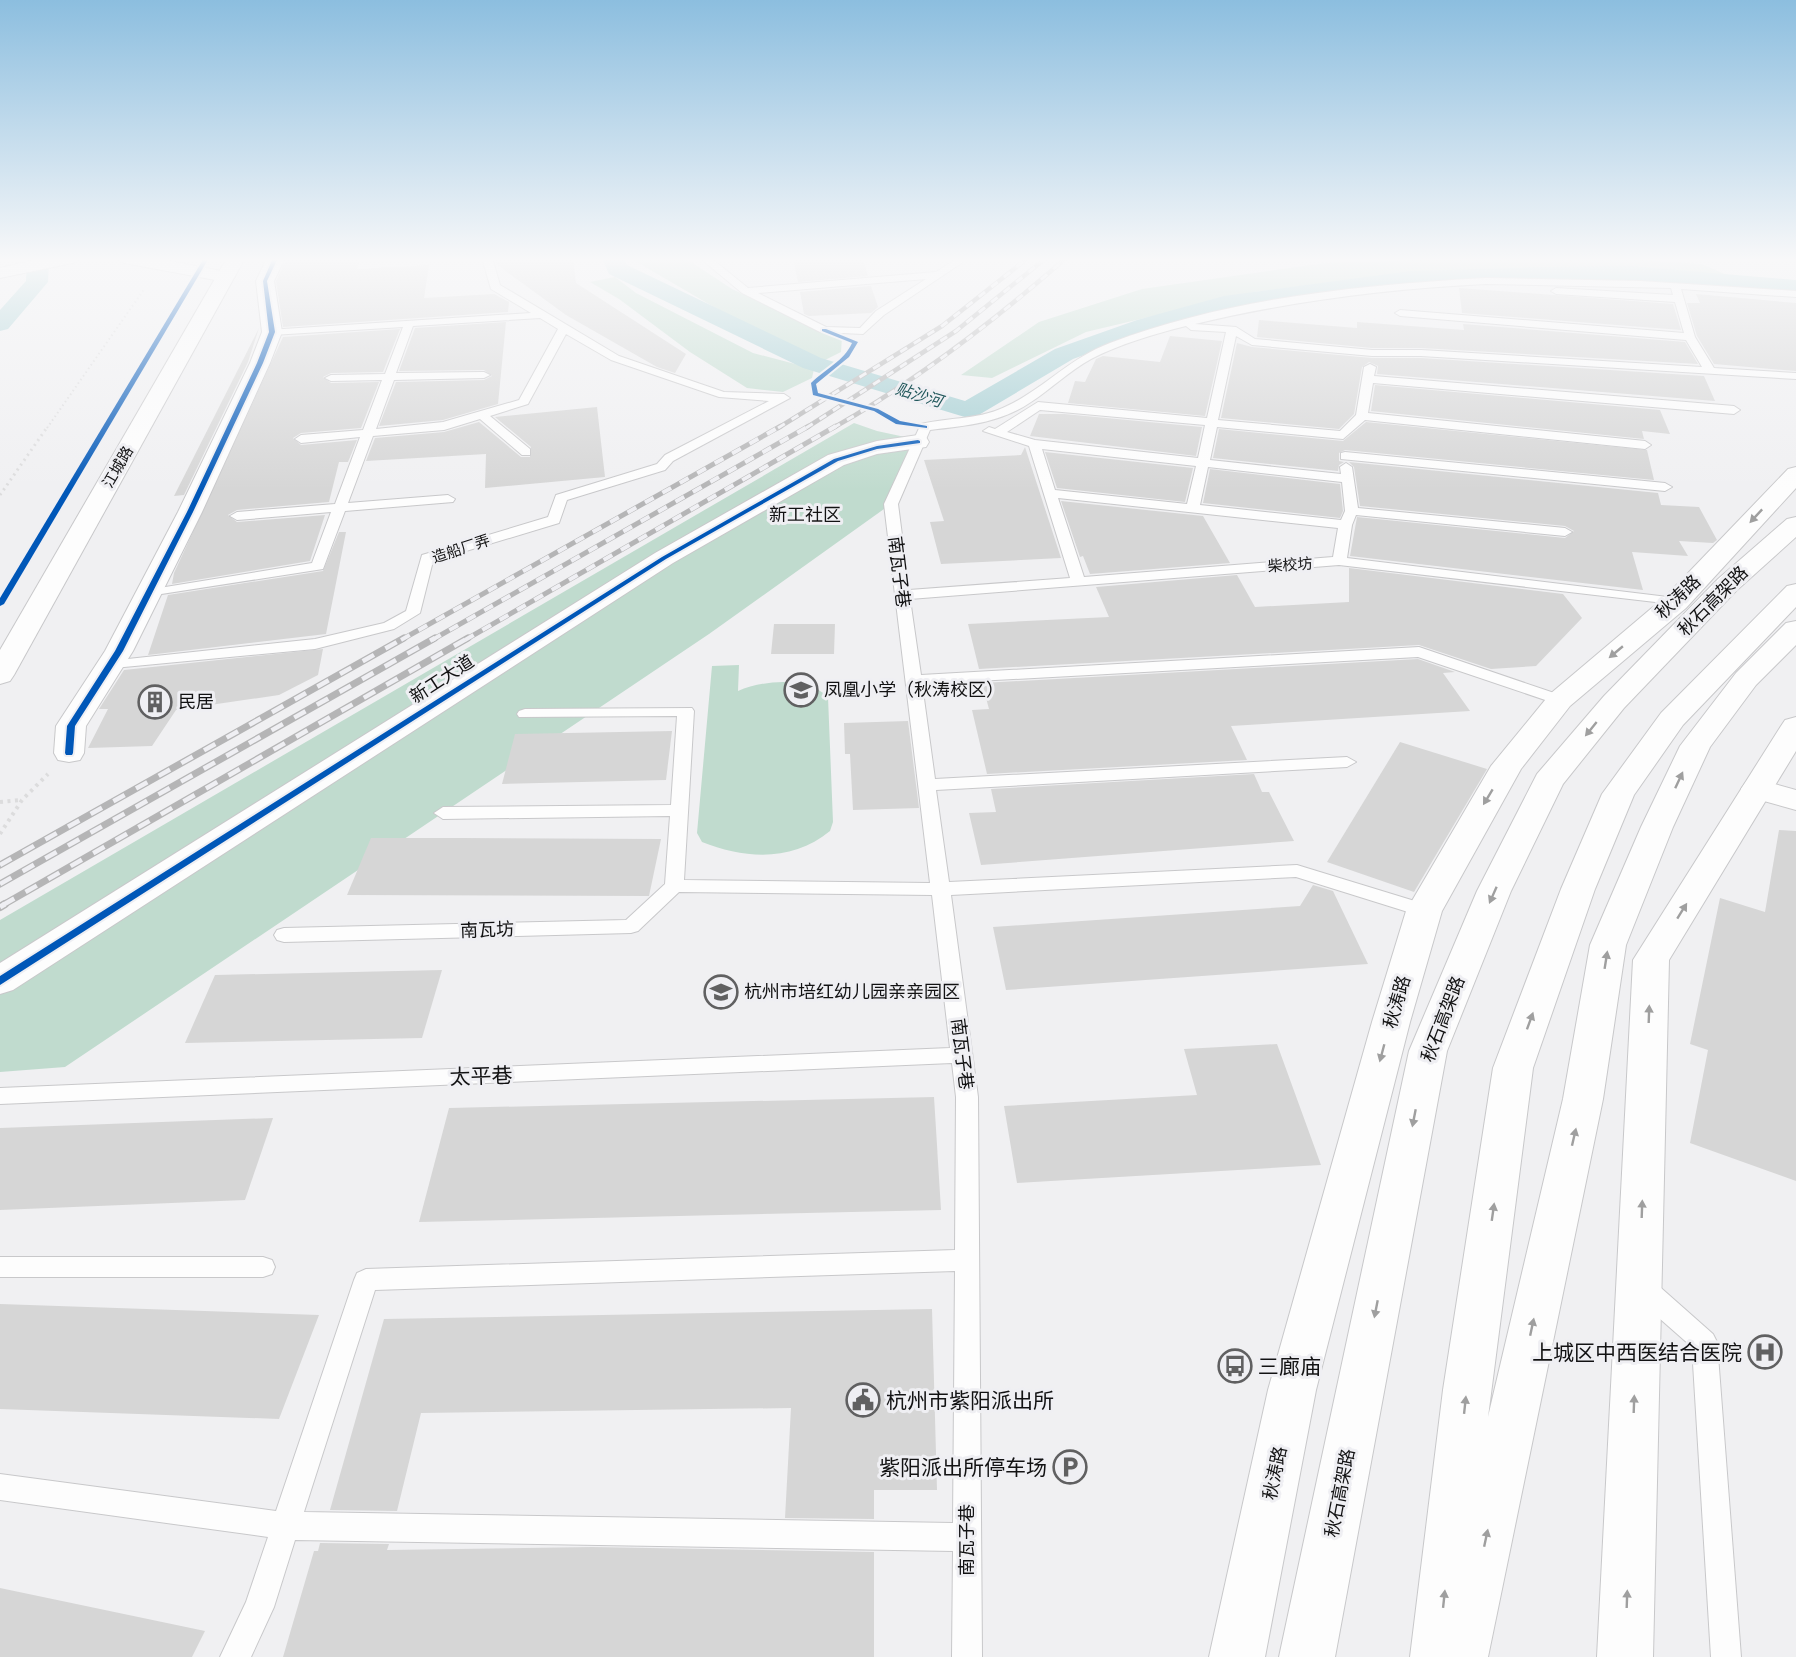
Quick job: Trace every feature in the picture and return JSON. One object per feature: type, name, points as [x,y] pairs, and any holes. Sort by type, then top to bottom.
[{"type":"main road","name":"江城路","points":[[0,675],[193,335]]},
{"type":"main road","points":[[69,753],[71,726],[109,666],[190,512],[270,335]]},
{"type":"main road","name":"新工大道","points":[[0,981],[664,558],[836,460],[861,450],[892,444],[921,434]]},
{"type":"main road","name":"秋涛路","points":[[1237,1657],[1292,1390],[1391,1022],[1424,911],[1507,766],[1560,700],[1676,602],[1796,474]]},
{"type":"main road","name":"秋石高架路","points":[[1307,1657],[1428,1051],[1494,891],[1548,781],[1606,711],[1727,585],[1796,524]]},
{"type":"main road","points":[[1438,1657],[1467,1389],[1513,1068],[1578,889],[1618,794],[1672,719],[1796,592]]},
{"type":"main road","points":[[1460,1657],[1582,1099],[1608,945],[1657,827],[1695,746],[1746,680],[1796,629]]},
{"type":"main road","points":[[1625,1657],[1651,960],[1796,726]]},
{"type":"main road","points":[[1757,789],[1796,800]]},
{"type":"lane","points":[[147,594],[318,566],[406,335]]},
{"type":"lane","points":[[301,439],[444,426],[524,402],[560,335]]},
{"type":"lane","name":"造船厂弄","points":[[109,666],[315,644],[388,626],[413,613],[427,558],[554,520],[561,498],[661,467],[669,458],[784,398],[723,394],[615,358],[576,335]]},
{"type":"lane","points":[[921,434],[978,421],[1023,403],[1077,362],[1149,335]]},
{"type":"lane","points":[[1193,508],[1231,335]]},
{"type":"lane","points":[[1242,335],[1252,342],[1372,353],[1421,353],[1796,376]]},
{"type":"lane","points":[[1670,335],[1690,337],[1710,371]]},
{"type":"lane","points":[[999,432],[1038,406],[1342,435],[1362,416],[1372,353]]},
{"type":"lane","points":[[330,378],[484,375]]},
{"type":"lane","points":[[1368,379],[1734,410]]},
{"type":"lane","points":[[482,415],[526,452]]},
{"type":"lane","points":[[1362,416],[1645,445]]},
{"type":"lane","points":[[921,434],[999,432],[1034,444],[1348,479]]},
{"type":"lane","name":"南瓦子巷","points":[[921,434],[891,504],[967,1097],[967,1657]]},
{"type":"lane","points":[[1339,561],[1345,525],[1352,511],[1342,435]]},
{"type":"lane","points":[[1034,444],[1048,494],[1078,581]]},
{"type":"lane","points":[[1345,456],[1665,487]]},
{"type":"lane","points":[[1048,494],[1345,525]]},
{"type":"lane","points":[[237,516],[448,499]]},
{"type":"lane","points":[[1352,511],[1565,532]]},
{"type":"lane","name":"柴校坊","points":[[902,595],[1339,561],[1676,602]]},
{"type":"lane","points":[[913,680],[1419,652],[1560,700]]},
{"type":"lane","points":[[525,714],[686,711],[674,886],[940,889],[1297,871],[1424,911]]},
{"type":"lane","points":[[927,785],[1347,762]]},
{"type":"lane","points":[[443,813],[679,810]]},
{"type":"lane","name":"南瓦坊","points":[[284,935],[631,926],[674,886]]},
{"type":"lane","name":"太平巷","points":[[0,1096],[962,1055]]},
{"type":"lane","points":[[235,1657],[259,1607],[366,1280],[967,1260]]},
{"type":"lane","points":[[0,1267],[263,1267]]},
{"type":"lane","points":[[1639,1284],[1704,1341],[1726,1657]]},
{"type":"lane","points":[[0,1488],[285,1526],[967,1536]]},
{"type":"path","points":[[0,495],[112,335]]},
{"type":"path","points":[[0,834],[22,800],[69,753]]},
{"type":"path","points":[[0,802],[22,800]]},
{"type":"green space","points":[[668,335],[719,335],[753,353],[814,369],[812,378],[783,392],[747,388]]},
{"type":"green space","points":[[767,335],[842,337],[841,352],[821,362]]},
{"type":"green space","points":[[1019,335],[1079,335],[992,378],[961,375]]},
{"type":"green space","points":[[854,423],[877,431],[919,440],[891,504],[709,634],[65,1067],[0,1072],[0,920]]},
{"type":"green space","points":[[739,665],[738,691],[760,684],[784,682],[808,686],[828,697],[833,822],[830,831],[816,841],[785,853],[735,852],[702,842],[697,833],[712,666]]},
{"type":"building","points":[[257,335],[248,362],[184,495],[174,496]]},
{"type":"building","points":[[397,335],[383,372],[331,373],[323,377],[331,383],[379,382],[361,428],[301,433],[293,438],[301,445],[357,440],[348,462],[339,462],[329,502],[237,510],[228,515],[237,522],[325,515],[310,561],[172,584],[174,573],[283,337]]},
{"type":"building","points":[[412,335],[505,335],[498,404],[443,420],[379,426],[396,382],[484,380],[492,376],[484,370],[399,371]]},
{"type":"building","points":[[602,335],[657,335],[686,354],[675,373],[657,367]]},
{"type":"building","points":[[1603,335],[1685,342],[1698,364],[1421,348],[1372,348],[1257,337]]},
{"type":"building","points":[[1796,335],[1796,371],[1714,364],[1697,336]]},
{"type":"building","points":[[1170,336],[1222,341],[1205,416],[1068,403],[1075,381],[1085,382],[1096,359],[1103,356],[1160,362]]},
{"type":"building","points":[[1237,343],[1252,347],[1372,358],[1421,358],[1704,376],[1715,401],[1377,374],[1378,366],[1369,362],[1362,367],[1354,414],[1339,429],[1221,418]]},
{"type":"building","points":[[1375,385],[1660,410],[1670,434],[1642,431],[1644,439],[1371,411]]},
{"type":"building","points":[[597,407],[605,477],[485,488],[486,454],[366,461],[375,438],[444,432],[479,422],[521,457],[530,457],[531,447],[495,417]]},
{"type":"building","points":[[1039,414],[1064,414],[1202,427],[1196,456],[1030,436]]},
{"type":"building","points":[[1366,422],[1647,450],[1654,480],[1345,450],[1339,453],[1339,461],[1344,462],[1339,465],[1338,471],[1213,458],[1219,429],[1343,441]]},
{"type":"building","points":[[1025,447],[1061,558],[941,564],[930,522],[944,521],[924,460],[1021,455]]},
{"type":"building","points":[[1045,452],[1193,468],[1185,502],[1057,488]]},
{"type":"building","points":[[1349,462],[1658,493],[1661,505],[1699,507],[1717,540],[1713,543],[1679,541],[1688,556],[1632,552],[1643,590],[1350,556],[1357,517],[1565,538],[1574,531],[1565,526],[1360,506],[1354,467]]},
{"type":"building","points":[[1210,469],[1340,484],[1343,511],[1340,518],[1203,503]]},
{"type":"building","points":[[1061,501],[1203,516],[1230,563],[1090,574],[1083,556],[1080,557]]},
{"type":"building","points":[[339,532],[346,532],[326,634],[148,655],[168,595],[323,571]]},
{"type":"building","points":[[1349,568],[1563,594],[1582,618],[1536,666],[1491,669],[1419,645],[979,669],[968,624],[1109,617],[1096,587],[1237,575],[1255,607],[1349,602]]},
{"type":"building","points":[[774,624],[835,624],[834,654],[771,654]]},
{"type":"building","name":"民居","points":[[323,649],[318,675],[279,695],[176,710],[152,746],[88,748],[108,709],[99,709],[124,670]]},
{"type":"building","points":[[1418,659],[1455,672],[1443,673],[1470,711],[1231,726],[1247,760],[987,774],[972,710],[989,709],[982,683]]},
{"type":"building","points":[[908,721],[919,808],[853,810],[850,754],[845,754],[844,723]]},
{"type":"building","points":[[672,731],[666,780],[502,784],[515,734]]},
{"type":"building","points":[[1400,742],[1487,769],[1414,892],[1327,862]]},
{"type":"building","points":[[1254,774],[1262,792],[1269,792],[1294,841],[981,865],[969,813],[996,812],[991,789]]},
{"type":"building","points":[[1779,830],[1796,831],[1796,1181],[1690,1143],[1708,1050],[1690,1044],[1720,898],[1765,912]]},
{"type":"building","points":[[371,838],[661,839],[649,896],[347,895]]},
{"type":"building","points":[[1313,885],[1333,891],[1368,964],[1006,990],[993,927],[1300,906]]},
{"type":"building","points":[[442,970],[422,1038],[185,1043],[215,975]]},
{"type":"building","points":[[1277,1044],[1321,1165],[1017,1183],[1004,1106],[1197,1095],[1184,1049]]},
{"type":"building","points":[[934,1097],[941,1210],[419,1222],[449,1108]]},
{"type":"building","points":[[273,1118],[245,1200],[0,1210],[0,1128]]},
{"type":"building","points":[[0,1304],[319,1315],[279,1419],[0,1409]]},
{"type":"building","points":[[932,1309],[937,1490],[874,1490],[874,1519],[785,1518],[791,1408],[421,1413],[397,1511],[330,1510],[384,1319]]},
{"type":"building","points":[[320,1543],[389,1544],[387,1550],[592,1547],[874,1552],[874,1657],[283,1657],[314,1551],[318,1551]]},
{"type":"building","points":[[0,1588],[205,1631],[192,1657],[0,1657]]},
{"type":"waterway","name":"贴沙河","points":[[755,335],[812,363],[968,410],[1064,354],[1116,335]]},
{"type":"railway","points":[[778,428],[927,335]]},
{"type":"railway","points":[[806,428],[949,335]]},
{"type":"railway","points":[[833,428],[925,370],[972,335]]},
{"type":"railway","points":[[401,640],[781,426]]},
{"type":"railway","points":[[432,640],[809,426]]},
{"type":"railway","points":[[465,640],[836,426]]},
{"type":"railway","points":[[0,865],[404,638]]},
{"type":"railway","points":[[0,884],[435,638]]},
{"type":"railway","points":[[3,905],[468,638]]},
{"type":"railway","points":[[0,907],[5,904]]},
{"type":"cycle path","points":[[0,604],[161,335]]},
{"type":"cycle path","points":[[69,753],[71,726],[119,651],[190,512],[271,335]]},
{"type":"cycle path","points":[[838,335],[855,342],[847,356],[813,384],[815,394],[876,410],[898,423],[925,427]]},
{"type":"cycle path","points":[[0,981],[664,558],[836,460],[877,448],[918,442]]},
{"type":"place","name":"凤凰小学（秋涛校区）","points":[[801,690]]},
{"type":"place","name":"民居","points":[[155,702]]},
{"type":"place","name":"杭州市培红幼儿园亲亲园区","points":[[721,992]]},
{"type":"place","name":"上城区中西医结合医院","points":[[1765,1352]]},
{"type":"place","name":"三廊庙","points":[[1235,1366]]},
{"type":"place","name":"杭州市紫阳派出所","points":[[863,1400]]},
{"type":"place","name":"紫阳派出所停车场","points":[[1070,1467]]},
{"type":"district","name":"新工社区","points":[[805,515]]}]
